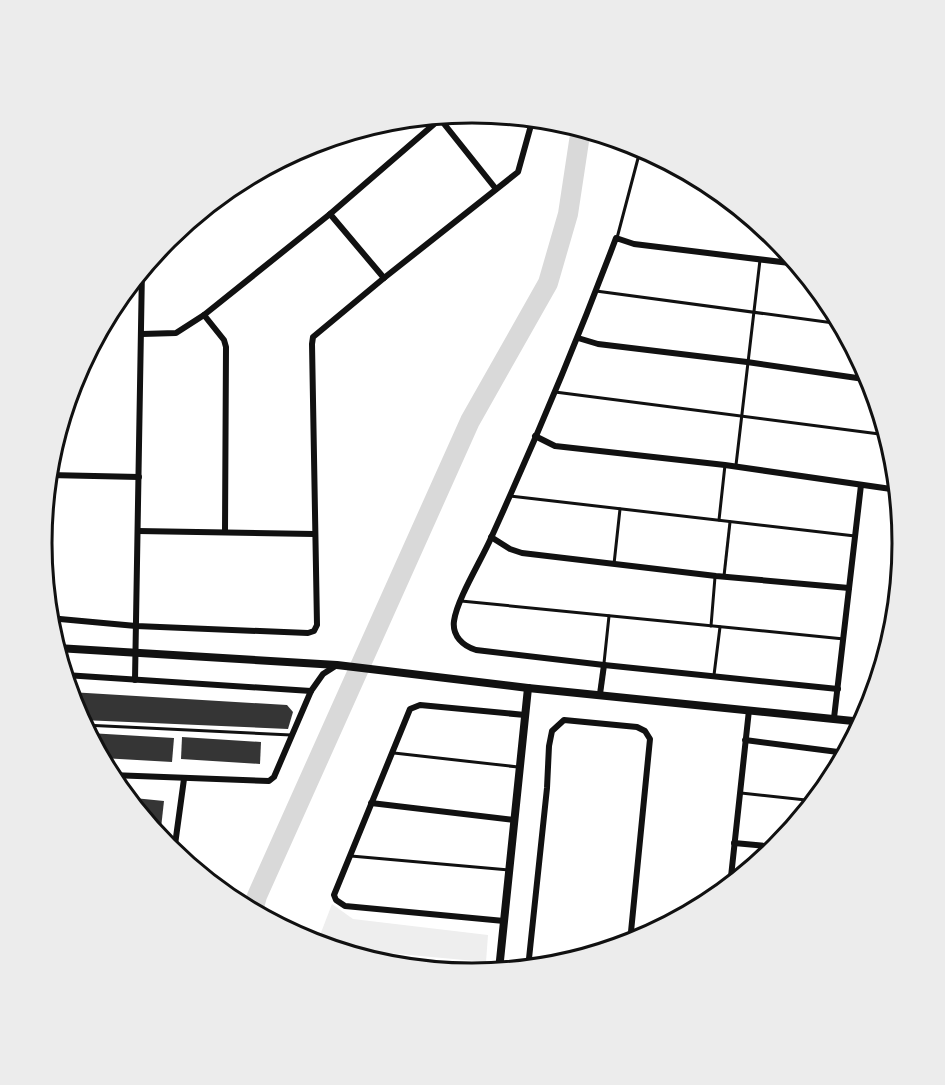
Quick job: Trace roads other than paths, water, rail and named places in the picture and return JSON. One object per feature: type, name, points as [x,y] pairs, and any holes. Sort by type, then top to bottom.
[{"type":"street","points":[[444,123],[496,189]]},
{"type":"street","points":[[142,334],[176,333],[204,315],[330,214],[430,125]]},
{"type":"street","points":[[60,619],[136,626],[308,633],[315,631],[317,625],[312,340],[317,332],[518,172],[531,127]]},
{"type":"street","points":[[330,214],[384,278]]},
{"type":"street","points":[[784,262],[634,244],[616,238],[578,338],[453,623],[460,641],[476,650],[838,689]]},
{"type":"street","points":[[135,680],[142,284]]},
{"type":"street","points":[[204,315],[224,340],[226,347],[225,532]]},
{"type":"street","points":[[578,338],[598,344],[859,378]]},
{"type":"street","points":[[535,436],[555,446],[724,465],[889,489]]},
{"type":"street","points":[[58,475],[139,477]]},
{"type":"street","points":[[834,718],[861,485]]},
{"type":"street","points":[[138,531],[314,534]]},
{"type":"street","points":[[491,537],[510,549],[522,553],[716,576],[849,588]]},
{"type":"street","points":[[66,649],[337,665],[528,688],[853,721]]},
{"type":"street","points":[[123,776],[266,782],[274,777],[311,692],[323,674],[337,665]]},
{"type":"street","points":[[600,694],[603,665]]},
{"type":"street","points":[[74,676],[311,692]]},
{"type":"street","points":[[500,962],[528,688]]},
{"type":"street","points":[[504,921],[340,904],[336,900],[335,890],[408,712],[416,705],[525,715]]},
{"type":"street","points":[[731,873],[749,710]]},
{"type":"street","points":[[529,959],[547,788],[549,746],[552,731],[564,720],[637,727],[645,731],[650,739],[631,932]]},
{"type":"street","points":[[745,740],[837,752]]},
{"type":"street","points":[[176,839],[184,779]]},
{"type":"street","points":[[371,803],[514,820]]},
{"type":"street","points":[[734,843],[762,846]]},
{"type":"lane","points":[[616,238],[638,157]]},
{"type":"lane","points":[[735,467],[760,258]]},
{"type":"lane","points":[[596,291],[830,322]]},
{"type":"lane","points":[[555,392],[878,434]]},
{"type":"lane","points":[[719,521],[724,465]]},
{"type":"lane","points":[[508,496],[855,536]]},
{"type":"lane","points":[[614,564],[620,509]]},
{"type":"lane","points":[[724,576],[730,522]]},
{"type":"lane","points":[[711,626],[716,576]]},
{"type":"lane","points":[[461,601],[844,639]]},
{"type":"lane","points":[[603,665],[609,616]]},
{"type":"lane","points":[[714,676],[720,627]]},
{"type":"lane","points":[[95,726],[291,735]]},
{"type":"lane","points":[[392,753],[520,767]]},
{"type":"lane","points":[[740,793],[804,800]]},
{"type":"lane","points":[[349,855],[509,870]]},
{"type":"waterway","points":[[255,902],[470,421],[548,283],[568,214],[580,137]]}]
